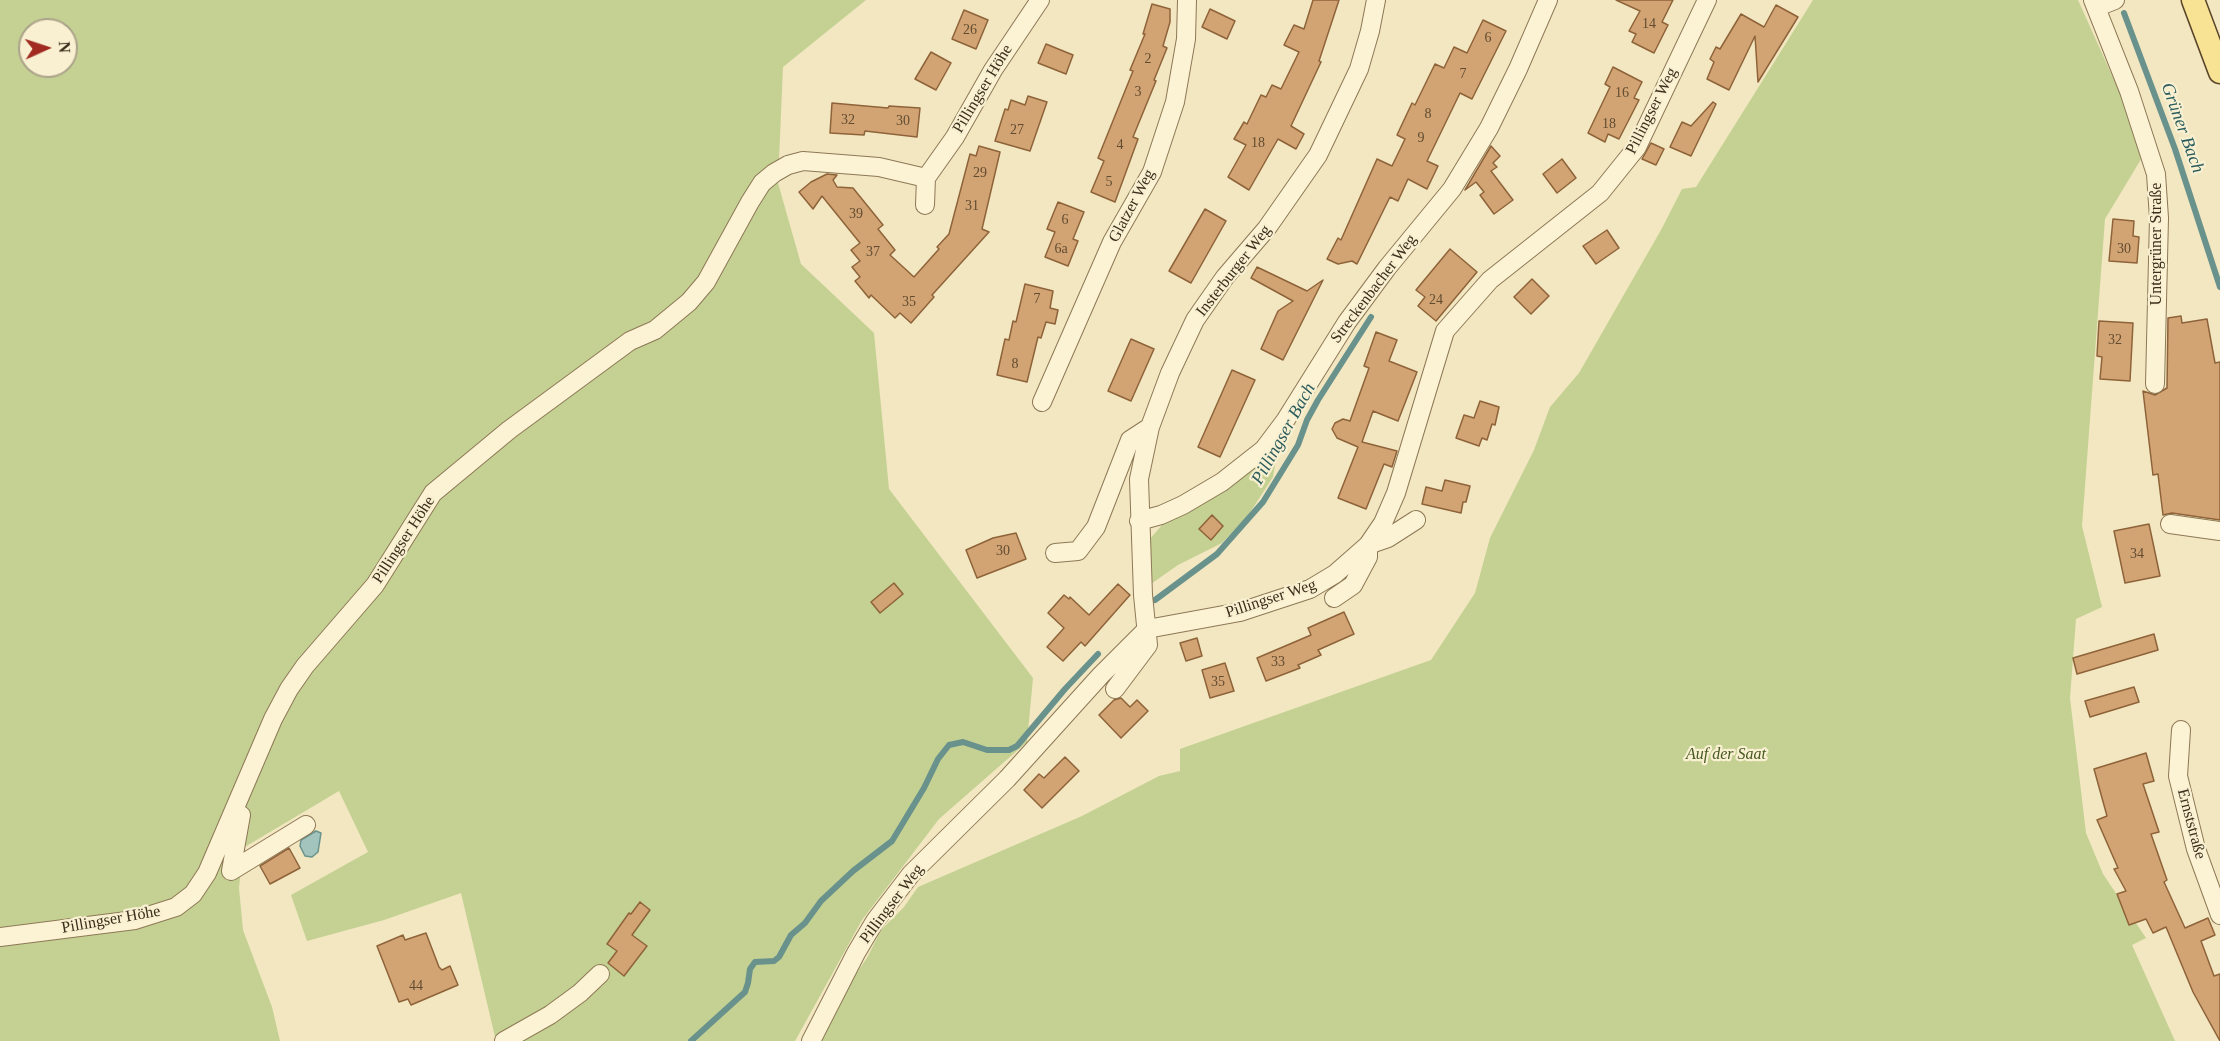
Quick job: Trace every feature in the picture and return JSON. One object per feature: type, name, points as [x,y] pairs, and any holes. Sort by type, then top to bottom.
[{"type":"main road","points":[[2193,0],[2220,72]]},
{"type":"street","name":"Pillingser Höhe","points":[[0,937],[135,920],[176,907],[193,894],[207,873],[273,719],[289,689],[305,666],[375,585],[433,493],[509,430],[630,341],[655,330],[689,302],[706,282],[762,183],[788,165],[803,161],[879,167],[926,178],[955,137],[993,70],[1040,0]]},
{"type":"street","name":"Glatzer Weg","points":[[1042,402],[1112,242],[1152,172],[1175,102],[1186,39],[1188,0]]},
{"type":"street","name":"Insterburger Weg","points":[[1115,690],[1148,645],[1139,520],[1139,479],[1150,428],[1170,373],[1195,320],[1225,278],[1267,228],[1318,155],[1359,69],[1370,32],[1376,0]]},
{"type":"street","name":"Streckenbacher Weg","points":[[1139,520],[1161,515],[1183,505],[1222,482],[1264,449],[1285,421],[1347,322],[1387,268],[1452,189],[1494,118],[1548,0]]},
{"type":"street","name":"Pillingser Weg","points":[[811,1041],[875,921],[911,874],[1007,779],[1101,675],[1147,629],[1240,612],[1310,590],[1335,574],[1368,545],[1383,523],[1396,493],[1445,331],[1490,280],[1600,193],[1608,184],[1637,147],[1707,0]]},
{"type":"street","points":[[2095,4],[2115,0]]},
{"type":"street","name":"Untergrüner Straße","points":[[2095,4],[2129,91],[2156,174],[2159,219],[2156,384]]},
{"type":"street","points":[[925,205],[926,178]]},
{"type":"street","points":[[1055,553],[1078,551],[1096,527],[1130,440],[1150,428]]},
{"type":"street","points":[[1335,598],[1353,585],[1368,557],[1368,545],[1388,538],[1416,520]]},
{"type":"street","points":[[2170,524],[2220,531]]},
{"type":"street","name":"Ernststraße","points":[[2181,730],[2178,776],[2196,849],[2220,915]]},
{"type":"street","points":[[247,781],[231,871],[306,825]]},
{"type":"street","points":[[504,1041],[550,1016],[600,974]]},
{"type":"green space","points":[[0,0],[866,0],[783,67],[778,183],[801,264],[874,333],[889,489],[1033,678],[1027,742],[939,819],[862,920],[795,1041],[496,1041],[461,893],[384,920],[307,941],[291,895],[368,852],[339,791],[243,848],[239,888],[243,930],[272,1007],[280,1041],[0,1041]]},
{"type":"green space","name":"Auf der Saat","points":[[1813,0],[2078,0],[2146,151],[2105,219],[2082,526],[2102,607],[2076,619],[2070,698],[2086,833],[2103,874],[2146,938],[2132,945],[2175,1041],[808,1041],[867,958],[881,930],[904,907],[918,887],[1082,816],[1159,776],[1180,771],[1180,749],[1431,660],[1475,593],[1490,538],[1534,450],[1550,407],[1579,373],[1682,189],[1696,187]]},
{"type":"green space","points":[[1278,447],[1273,477],[1247,517],[1222,543],[1178,565],[1148,586],[1149,540],[1162,525],[1203,504],[1240,472]]},
{"type":"water","points":[[316,831],[321,833],[318,852],[312,857],[305,856],[300,846],[301,840]]},
{"type":"building","points":[[1313,0],[1339,0],[1319,61],[1321,62],[1291,126],[1304,134],[1296,149],[1278,139],[1249,190],[1228,177],[1246,145],[1234,139],[1244,122],[1247,124],[1261,95],[1266,97],[1272,85],[1281,89],[1299,52],[1284,45],[1294,25],[1304,29]]},
{"type":"building","points":[[1616,0],[1673,0],[1662,22],[1668,25],[1654,53],[1632,42],[1636,34],[1629,31],[1640,11]]},
{"type":"building","points":[[1152,4],[1170,9],[1170,22],[1163,46],[1167,48],[1133,137],[1138,139],[1115,202],[1091,192],[1104,161],[1098,158],[1133,71],[1130,70],[1145,34],[1143,34]]},
{"type":"building","points":[[1776,5],[1798,17],[1758,82],[1755,36],[1729,90],[1707,79],[1714,62],[1710,59],[1716,47],[1720,49],[1741,14],[1764,27]]},
{"type":"building","points":[[1210,9],[1235,21],[1227,39],[1202,27]]},
{"type":"building","points":[[964,10],[988,20],[976,49],[952,39]]},
{"type":"building","points":[[1483,20],[1506,31],[1472,99],[1460,93],[1427,161],[1438,166],[1427,189],[1408,179],[1398,201],[1390,197],[1357,264],[1352,261],[1338,264],[1327,259],[1338,238],[1341,240],[1377,159],[1392,166],[1405,139],[1397,135],[1412,103],[1415,105],[1435,64],[1444,68],[1454,47],[1467,53]]},
{"type":"building","points":[[1046,44],[1073,55],[1066,74],[1038,63]]},
{"type":"building","points":[[931,52],[951,63],[936,90],[915,79]]},
{"type":"building","points":[[1613,67],[1642,82],[1634,98],[1639,100],[1619,139],[1608,134],[1605,142],[1588,133],[1610,87],[1605,84]]},
{"type":"building","points":[[1028,96],[1047,102],[1030,151],[995,141],[1005,109],[1008,110],[1011,100],[1025,105]]},
{"type":"building","points":[[1713,102],[1716,104],[1691,156],[1670,147],[1682,122],[1691,126]]},
{"type":"building","points":[[832,103],[888,108],[889,106],[920,108],[917,137],[865,131],[864,135],[830,133]]},
{"type":"building","points":[[1651,143],[1664,149],[1656,165],[1642,159]]},
{"type":"building","points":[[979,146],[1000,152],[982,229],[989,232],[932,295],[934,297],[911,323],[900,313],[895,318],[871,295],[869,298],[855,281],[860,277],[852,267],[860,261],[851,250],[860,243],[822,196],[813,209],[799,192],[811,182],[827,174],[837,175],[833,180],[837,187],[853,188],[883,225],[878,229],[895,250],[890,255],[914,277],[949,234],[970,154],[976,156]]},
{"type":"building","points":[[1491,146],[1500,156],[1493,163],[1497,167],[1491,171],[1513,200],[1494,214],[1480,195],[1484,192],[1476,182],[1465,190]]},
{"type":"building","points":[[1562,159],[1576,178],[1557,193],[1543,174]]},
{"type":"building","points":[[1058,202],[1084,212],[1073,239],[1078,241],[1068,266],[1045,257],[1055,232],[1047,229]]},
{"type":"building","points":[[1205,209],[1226,221],[1191,283],[1169,271]]},
{"type":"building","points":[[2113,219],[2134,221],[2133,236],[2139,237],[2137,263],[2109,261]]},
{"type":"building","points":[[1607,230],[1619,248],[1596,264],[1583,246]]},
{"type":"building","points":[[1450,249],[1477,272],[1436,321],[1418,306],[1425,297],[1416,290]]},
{"type":"building","points":[[1257,267],[1307,291],[1323,280],[1283,360],[1261,349],[1278,311],[1293,301],[1251,278]]},
{"type":"building","points":[[1532,279],[1549,296],[1531,314],[1514,297]]},
{"type":"building","points":[[1025,284],[1053,291],[1050,308],[1058,310],[1055,324],[1046,322],[1041,338],[1038,337],[1027,382],[997,375],[1005,339],[1009,340],[1013,321],[1016,322]]},
{"type":"building","points":[[2181,316],[2182,323],[2207,319],[2215,363],[2220,362],[2220,520],[2172,513],[2163,515],[2158,474],[2153,475],[2143,391],[2155,395],[2167,388],[2168,318]]},
{"type":"building","points":[[2099,321],[2133,323],[2130,381],[2100,379],[2102,357],[2097,356]]},
{"type":"building","points":[[1376,332],[1397,340],[1389,361],[1417,372],[1398,421],[1373,411],[1362,442],[1397,451],[1392,467],[1384,464],[1366,509],[1338,498],[1358,447],[1337,438],[1332,429],[1335,423],[1343,419],[1350,421],[1369,368],[1364,366]]},
{"type":"building","points":[[1131,339],[1154,349],[1131,401],[1108,391]]},
{"type":"building","points":[[1232,370],[1255,380],[1220,457],[1198,447]]},
{"type":"building","points":[[1480,401],[1499,407],[1495,425],[1492,424],[1487,440],[1482,438],[1479,446],[1456,438],[1464,415],[1474,418]]},
{"type":"building","points":[[1445,480],[1470,486],[1461,513],[1422,504],[1426,487],[1442,491]]},
{"type":"building","points":[[1212,515],[1223,526],[1211,540],[1199,529]]},
{"type":"building","points":[[2149,524],[2160,576],[2125,583],[2114,531]]},
{"type":"building","points":[[1016,533],[1026,559],[977,578],[966,550],[993,538]]},
{"type":"building","points":[[894,583],[903,594],[880,613],[871,602]]},
{"type":"building","points":[[1118,584],[1130,595],[1085,646],[1081,642],[1063,661],[1047,647],[1064,628],[1048,613],[1064,595],[1069,599],[1070,597],[1089,615]]},
{"type":"building","points":[[1344,612],[1354,634],[1318,650],[1321,655],[1298,665],[1300,668],[1266,681],[1257,658],[1311,635],[1308,628]]},
{"type":"building","points":[[2154,634],[2158,650],[2077,674],[2073,658]]},
{"type":"building","points":[[1197,638],[1202,656],[1186,661],[1180,643]]},
{"type":"building","points":[[1225,663],[1234,691],[1210,698],[1202,670]]},
{"type":"building","points":[[2134,687],[2139,702],[2090,717],[2085,701]]},
{"type":"building","points":[[1121,698],[1130,707],[1137,700],[1148,711],[1121,738],[1099,715],[1114,700]]},
{"type":"building","points":[[2146,753],[2154,781],[2143,784],[2159,832],[2151,834],[2167,880],[2164,882],[2185,928],[2208,918],[2215,935],[2201,941],[2214,976],[2220,974],[2220,1041],[2193,992],[2166,927],[2153,933],[2146,919],[2129,925],[2117,894],[2126,891],[2114,869],[2118,868],[2097,820],[2107,816],[2094,769]]},
{"type":"building","points":[[1065,757],[1079,771],[1042,808],[1024,790],[1039,774],[1044,778]]},
{"type":"building","points":[[289,848],[300,868],[270,884],[260,866]]},
{"type":"building","points":[[640,902],[650,910],[632,935],[647,946],[624,976],[608,963],[617,951],[607,944],[629,913],[631,914]]},
{"type":"building","points":[[426,933],[439,967],[442,970],[450,966],[458,985],[411,1005],[408,999],[399,1002],[377,946],[403,935],[405,940]]},
{"type":"waterway","name":"Grüner Bach","points":[[2124,13],[2175,149],[2220,287]]},
{"type":"waterway","name":"Pillingser Bach","points":[[1155,600],[1217,554],[1263,502],[1298,445],[1307,420],[1318,400],[1371,317]]},
{"type":"waterway","name":"Pillingser Bach","points":[[691,1041],[745,992],[750,969],[755,962],[774,961],[779,957],[791,935],[805,923],[821,901],[853,871],[892,841],[924,788],[938,759],[949,745],[963,742],[987,750],[1009,750],[1017,746],[1098,654]]}]
